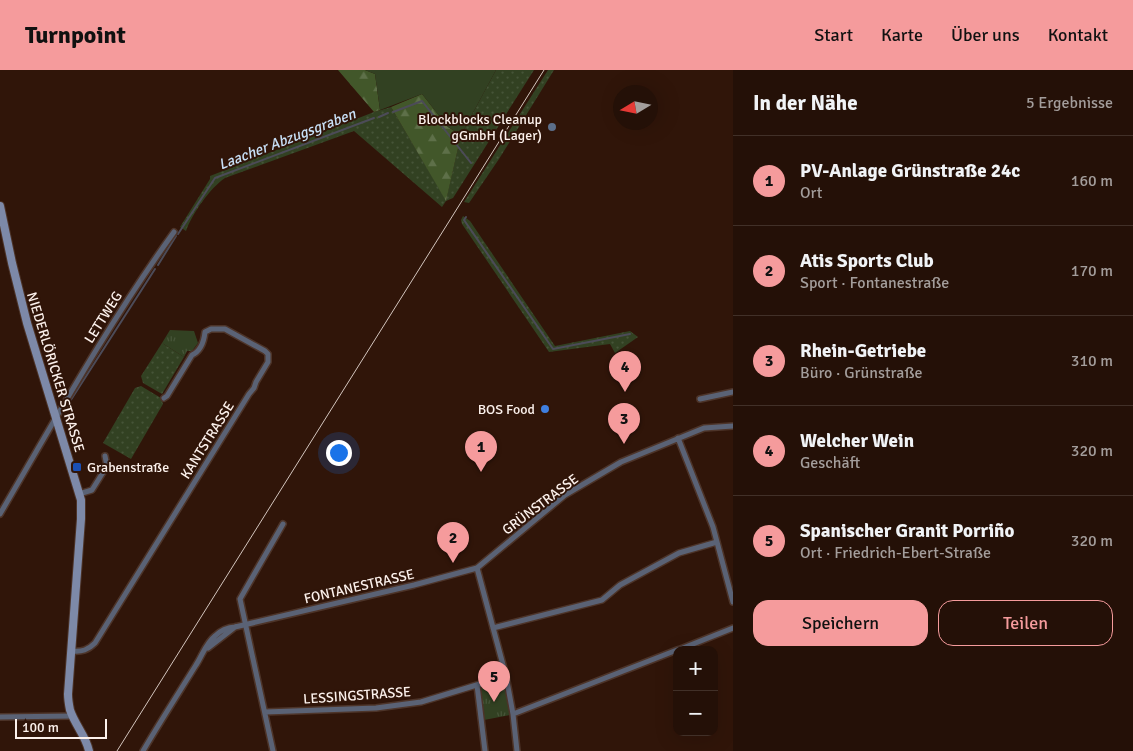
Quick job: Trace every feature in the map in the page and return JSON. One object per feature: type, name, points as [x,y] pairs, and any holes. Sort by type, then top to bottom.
[{"type":"main road","name":"NIEDERLÖRICKER STRASSE","points":[[0,206],[4,246],[79,494],[81,519],[68,694],[72,716],[85,738],[89,751]]},
{"type":"street","name":"LETTWEG","points":[[56,416],[113,321],[174,232]]},
{"type":"street","name":"KANTSTRASSE","points":[[72,651],[80,652],[86,650],[95,643],[254,388],[268,362],[268,354],[225,329],[212,329],[205,332],[204,342],[196,353],[192,355],[164,398]]},
{"type":"street","points":[[700,399],[733,392]]},
{"type":"street","points":[[0,514],[56,416]]},
{"type":"street","name":"GRÜNSTRASSE","points":[[477,568],[566,495],[621,462],[704,428],[733,426]]},
{"type":"street","points":[[678,438],[713,527],[733,602]]},
{"type":"street","points":[[79,494],[90,491],[93,488],[107,466],[105,456]]},
{"type":"street","points":[[273,751],[240,599],[283,524]]},
{"type":"street","points":[[494,628],[602,600],[620,585],[679,553],[717,542]]},
{"type":"street","points":[[477,568],[506,676],[517,751]]},
{"type":"street","name":"FONTANESTRASSE","points":[[143,751],[208,644],[214,636],[230,627],[414,585],[477,568]]},
{"type":"street","points":[[687,646],[733,628]]},
{"type":"street","points":[[513,714],[673,652]]},
{"type":"street","name":"LESSINGSTRASSE","points":[[265,712],[376,708],[421,702],[506,676]]},
{"type":"street","points":[[477,685],[485,751]]},
{"type":"street","points":[[0,717],[72,716]]},
{"type":"green space","points":[[338,70],[365,70],[375,74],[380,110],[374,112]]},
{"type":"green space","points":[[365,70],[496,70],[461,135],[448,127],[422,94],[380,110],[375,74]]},
{"type":"green space","points":[[496,70],[534,70],[453,198],[446,201],[442,207],[354,131],[225,178],[213,188],[202,202],[186,231],[180,227],[210,179],[210,176],[391,107],[446,200],[461,135]]},
{"type":"green space","points":[[548,70],[554,70],[499,159],[469,203],[464,202]]},
{"type":"green space","points":[[422,94],[448,127],[461,135],[446,201],[391,107]]},
{"type":"green space","points":[[463,216],[470,221],[555,346],[630,331],[638,337],[615,353],[610,344],[549,352],[462,224]]},
{"type":"green space","points":[[170,330],[194,331],[198,343],[192,351],[187,351],[184,357],[162,343]]},
{"type":"green space","points":[[162,343],[184,357],[162,394],[143,383],[141,376]]},
{"type":"green space","points":[[141,386],[161,398],[163,404],[131,459],[103,443],[135,388]]},
{"type":"green space","points":[[503,680],[510,715],[484,720],[480,687]]},
{"type":"waterway","name":"Laacher Abzugsgraben","points":[[393,112],[422,101],[471,163]]},
{"type":"waterway","name":"Laacher Abzugsgraben","points":[[379,117],[388,113]]},
{"type":"waterway","name":"Laacher Abzugsgraben","points":[[178,234],[215,178],[374,118]]},
{"type":"waterway","name":"Laacher Abzugsgraben","points":[[466,217],[464,220],[553,349],[630,334]]},
{"type":"waterway","name":"Laacher Abzugsgraben","points":[[158,265],[176,236]]},
{"type":"waterway","name":"Laacher Abzugsgraben","points":[[65,409],[155,269]]},
{"type":"tram line","points":[[117,751],[544,70]]},
{"type":"place","name":"Blockblocks Cleanup gGmbH (Lager)","points":[[552,127]]},
{"type":"place","name":"Welcher Wein","points":[[625,392]]},
{"type":"place","name":"BOS Food","points":[[545,409]]},
{"type":"place","name":"Rhein-Getriebe","points":[[624,444]]},
{"type":"place","name":"Grabenstraße","points":[[77,467]]},
{"type":"place","name":"PV-Anlage Grünstraße 24c","points":[[481,472]]},
{"type":"place","name":"Atis Sports Club","points":[[453,563]]},
{"type":"place","name":"Spanischer Granit Porriño","points":[[494,702]]}]
